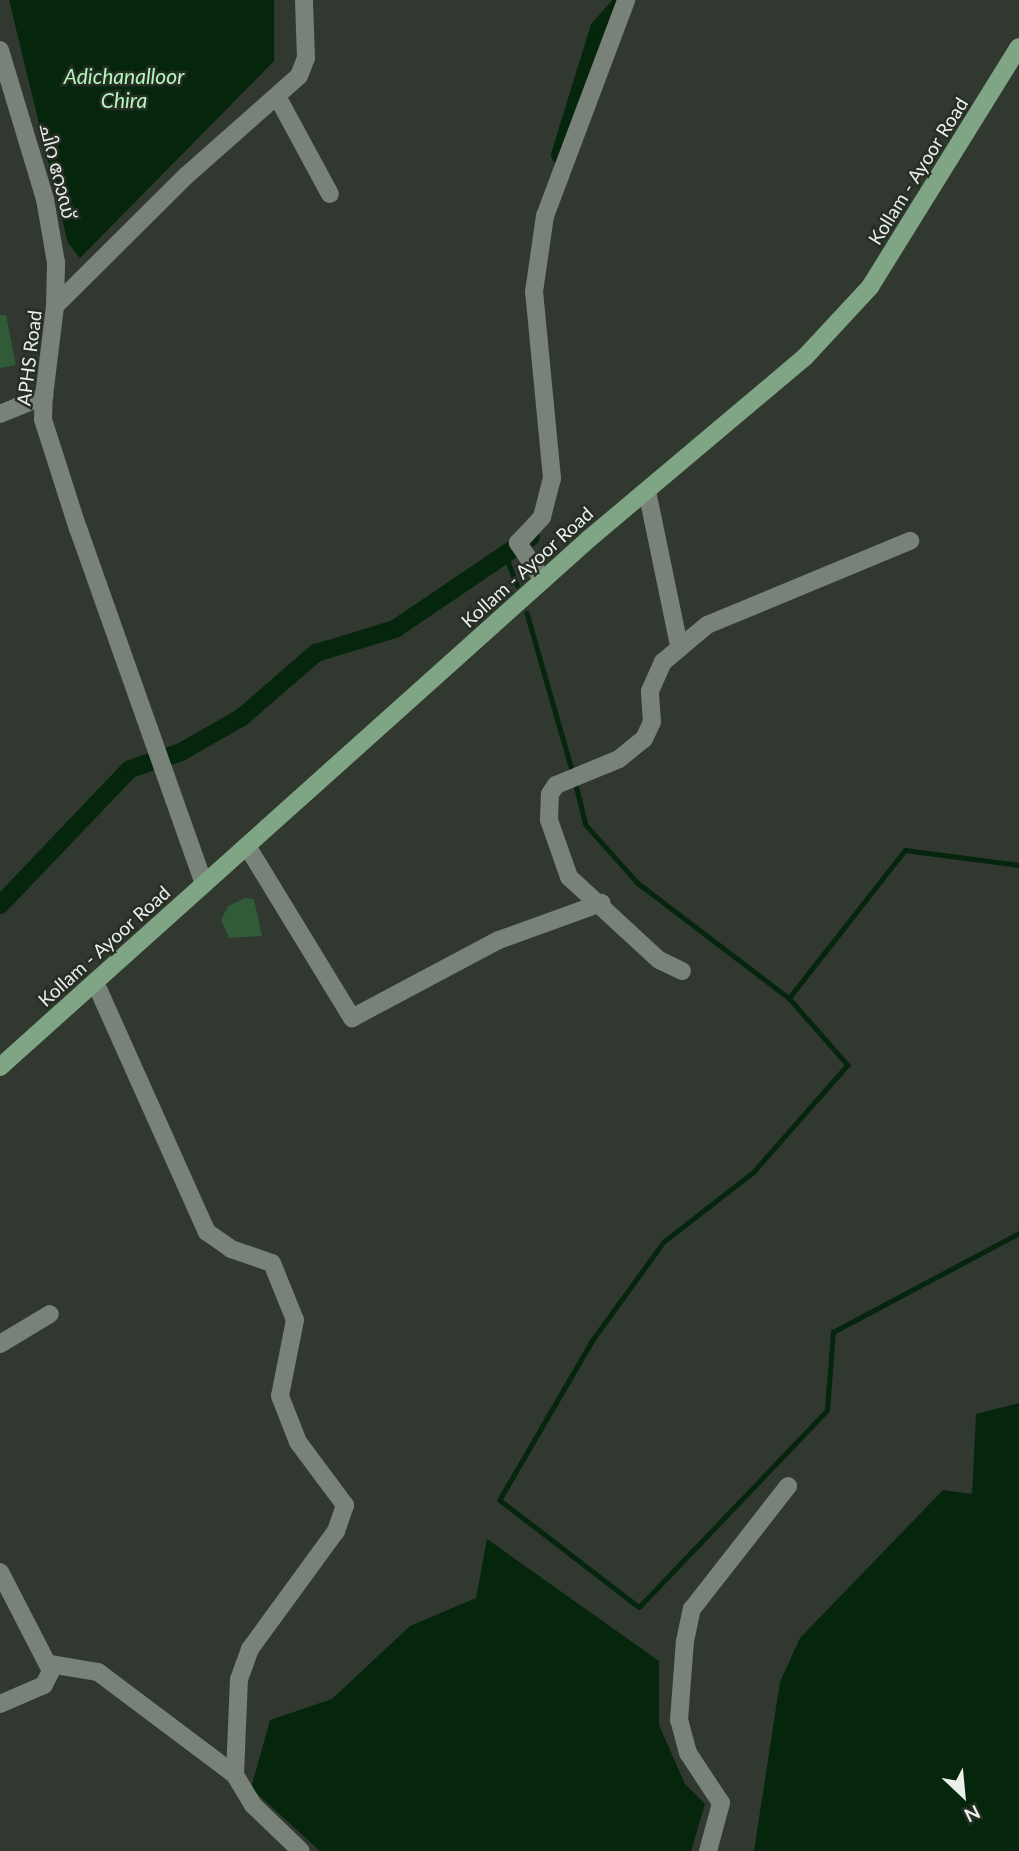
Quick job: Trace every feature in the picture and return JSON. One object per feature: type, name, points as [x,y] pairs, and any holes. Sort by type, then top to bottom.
[{"type":"main road","name":"Kollam - Ayoor Road","points":[[0,1067],[543,580],[805,357],[870,287],[1019,47]]},
{"type":"street","name":"APHS Road","points":[[204,884],[152,749],[43,419],[44,396],[55,306],[187,175],[278,98],[299,76],[306,58],[304,0]]},
{"type":"street","points":[[543,580],[517,542],[542,517],[552,478],[534,292],[545,216],[626,0]]},
{"type":"street","name":"ചിറ റോഡ്","points":[[0,50],[45,199],[56,262],[55,306]]},
{"type":"street","points":[[278,98],[330,194]]},
{"type":"street","points":[[0,414],[44,396]]},
{"type":"street","points":[[647,491],[679,646]]},
{"type":"street","points":[[682,971],[659,960],[560,864],[549,820],[556,785],[619,760],[644,739],[652,722],[650,691],[679,646],[707,625],[909,541]]},
{"type":"street","points":[[247,846],[352,1018],[499,940],[601,903]]},
{"type":"street","points":[[95,982],[207,1231],[231,1249],[272,1264],[295,1320],[280,1396],[298,1442],[345,1505],[336,1531],[250,1649],[236,1707],[235,1775]]},
{"type":"street","points":[[0,1344],[50,1314]]},
{"type":"street","points":[[708,1851],[721,1803],[688,1753],[677,1698],[692,1609],[788,1486]]},
{"type":"street","points":[[0,1572],[50,1664],[44,1685],[0,1704]]},
{"type":"street","points":[[50,1664],[98,1672],[235,1775],[253,1805],[301,1851]]},
{"type":"water","name":"Adichanalloor Chira","points":[[9,0],[274,0],[274,61],[80,258],[68,243]]},
{"type":"water","points":[[1019,1403],[1019,1851],[754,1851],[780,1682],[800,1638],[943,1490],[972,1494],[976,1414]]},
{"type":"water","points":[[487,1539],[659,1661],[659,1725],[685,1784],[705,1804],[691,1851],[320,1851],[251,1788],[270,1720],[332,1699],[410,1626],[476,1598]]},
{"type":"building","points":[[0,315],[6,315],[16,365],[0,368]]},
{"type":"building","points":[[245,898],[254,899],[262,936],[229,938],[221,920],[228,906]]},
{"type":"waterway","points":[[560,155],[599,29],[624,0]]},
{"type":"waterway","points":[[0,905],[130,769],[181,752],[242,717],[316,653],[395,629],[531,537]]},
{"type":"waterway","points":[[506,556],[517,585]]},
{"type":"waterway","points":[[527,613],[573,773]]},
{"type":"waterway","points":[[575,781],[586,825],[638,883],[789,998],[848,1065],[753,1173],[664,1242],[593,1340],[500,1500],[639,1607],[827,1410],[833,1332],[1019,1233]]},
{"type":"waterway","points":[[789,998],[905,850],[1019,865]]}]
